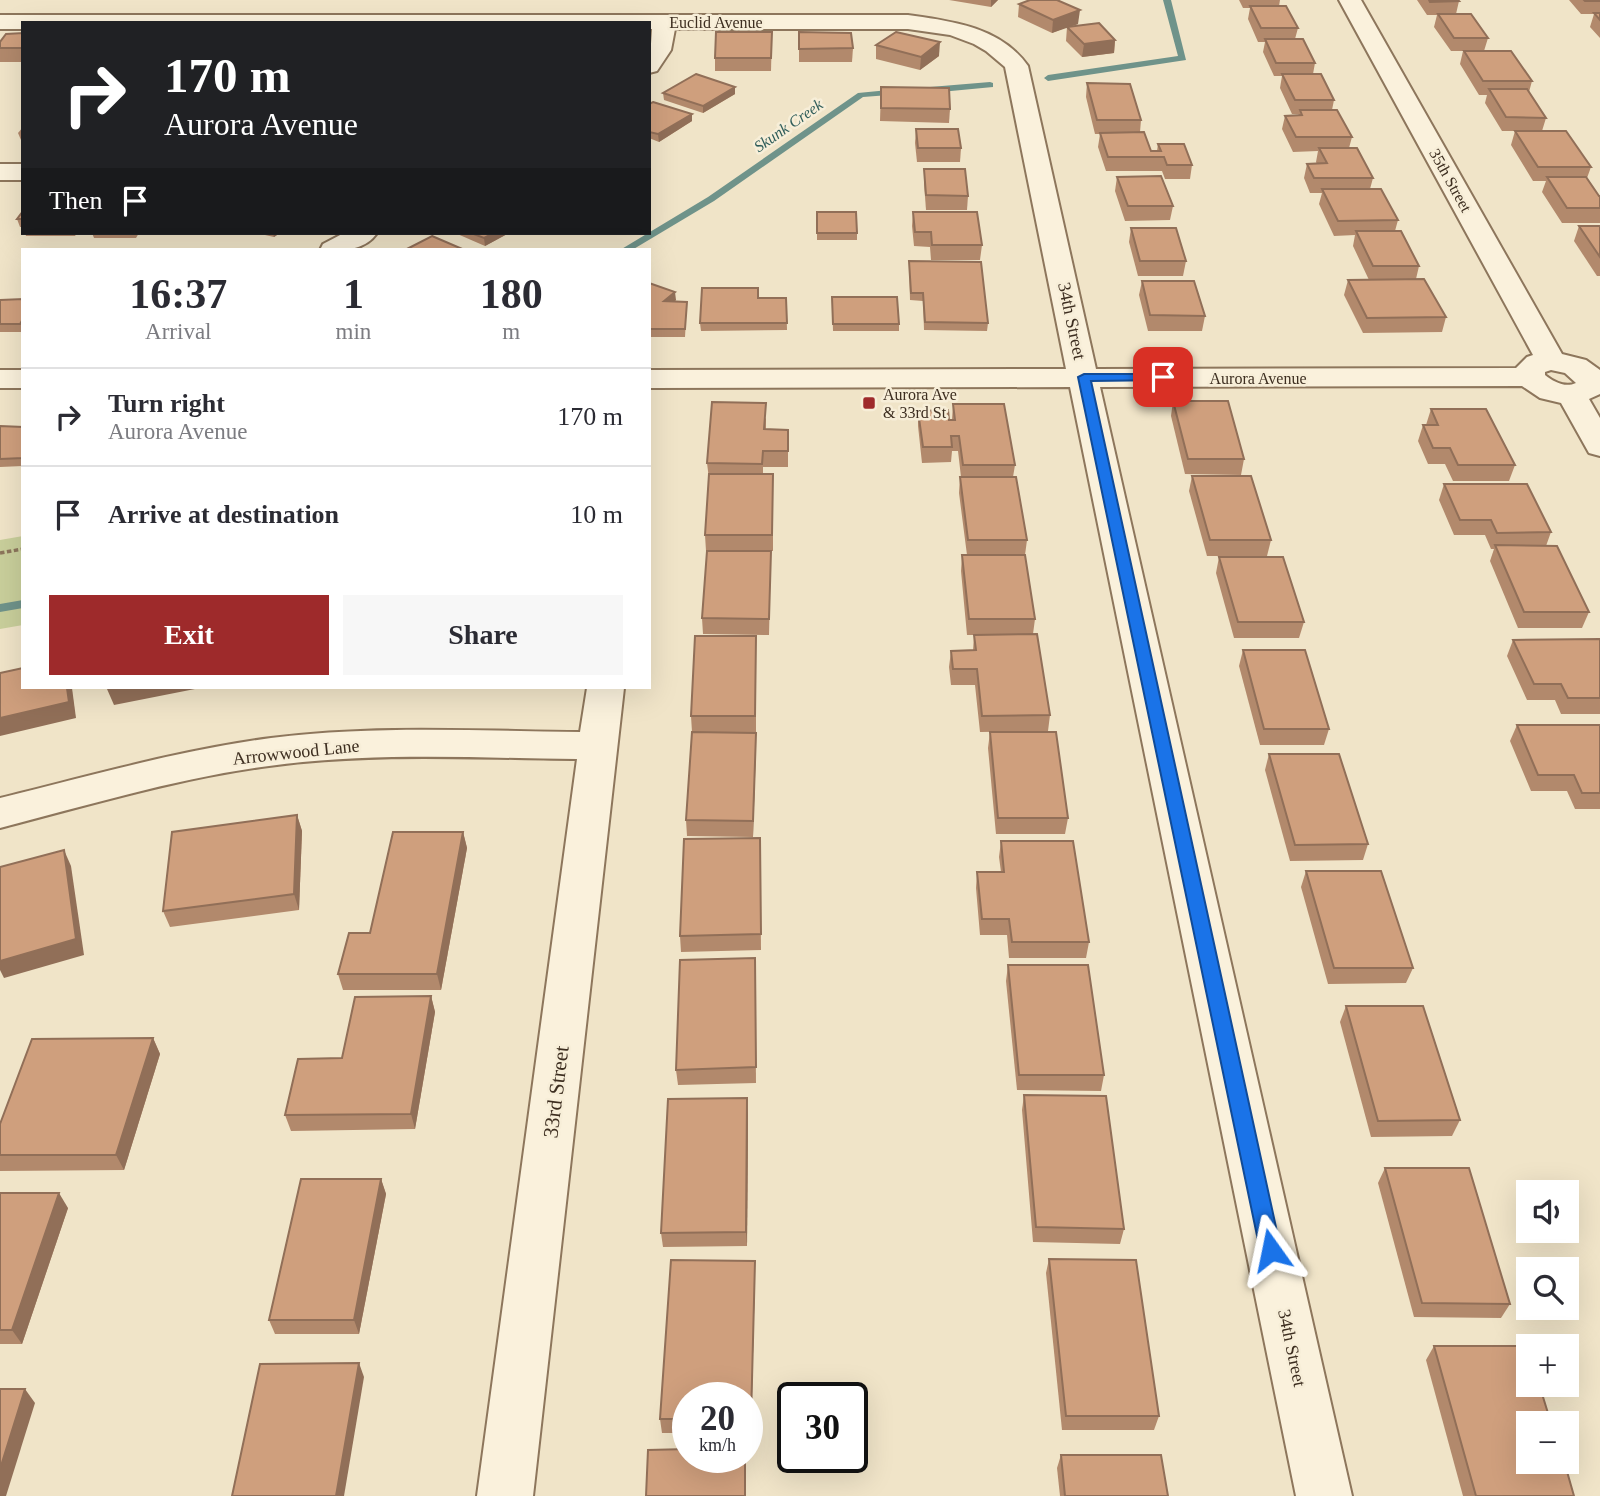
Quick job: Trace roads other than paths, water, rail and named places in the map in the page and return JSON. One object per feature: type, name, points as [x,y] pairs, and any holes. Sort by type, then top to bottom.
[{"type":"street","name":"35th Street","points":[[1350,0],[1541,369]]},
{"type":"street","name":"Euclid Avenue","points":[[651,21],[908,22],[969,34]]},
{"type":"street","points":[[651,64],[662,46],[664,21]]},
{"type":"street","name":"Euclid Avenue","points":[[0,22],[21,22]]},
{"type":"street","name":"34th Street","points":[[969,34],[993,44],[1016,66],[1324,1496]]},
{"type":"street","points":[[0,172],[21,172]]},
{"type":"street","points":[[337,248],[360,235]]},
{"type":"street","name":"Aurora Avenue","points":[[651,379],[1084,377],[1541,369],[1575,366],[1587,383]]},
{"type":"street","points":[[0,379],[21,379]]},
{"type":"street","points":[[1587,383],[1600,446]]},
{"type":"street","name":"33rd Street","points":[[505,1496],[605,689]]},
{"type":"street","name":"Arrowwood Lane","points":[[0,813],[197,763],[271,752],[333,746],[418,744],[599,746]]},
{"type":"waterway","name":"Skunk Creek","points":[[1048,78],[1183,58],[1167,0]]},
{"type":"waterway","name":"Skunk Creek","points":[[930,90],[990,85]]},
{"type":"waterway","name":"Skunk Creek","points":[[651,235],[711,199],[861,95],[899,92]]},
{"type":"waterway","name":"Skunk Creek","points":[[628,248],[650,235]]},
{"type":"waterway","name":"Skunk Creek","points":[[0,608],[21,604]]},
{"type":"place","name":"Aurora Ave & 33rd St","points":[[869,403]]}]
